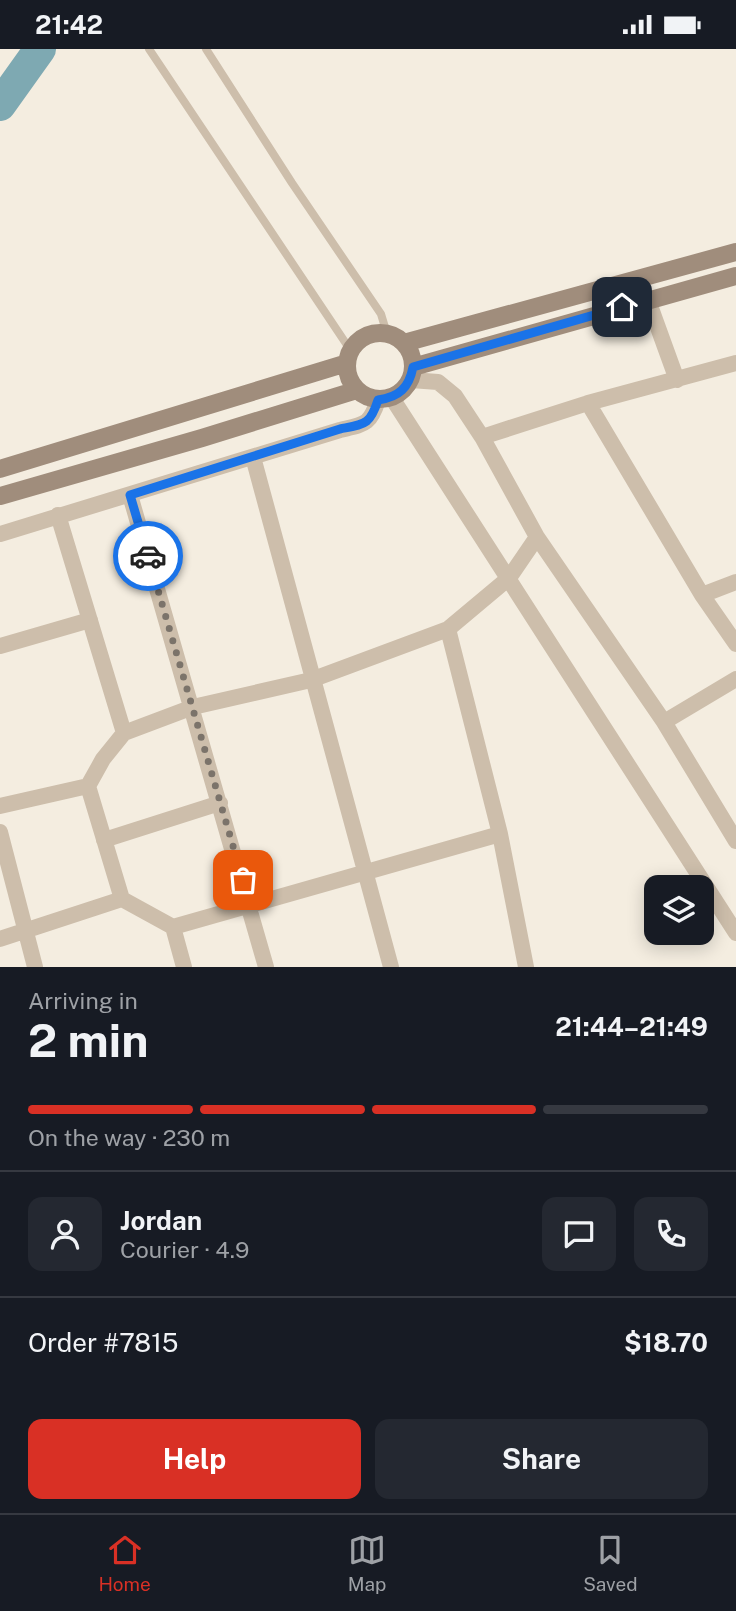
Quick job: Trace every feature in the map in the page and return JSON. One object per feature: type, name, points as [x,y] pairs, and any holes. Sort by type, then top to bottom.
[{"type":"main road","points":[[404,343],[736,252]]},
{"type":"main road","points":[[412,374],[648,300],[736,276]]},
{"type":"main road","points":[[373,334],[387,334],[404,343],[411,354],[412,374],[403,391],[385,399],[367,397],[357,390],[350,378],[349,357],[360,340],[373,334]]},
{"type":"main road","points":[[0,469],[349,357]]},
{"type":"main road","points":[[0,496],[357,390]]},
{"type":"street","points":[[648,300],[677,380]]},
{"type":"street","points":[[482,437],[588,403],[736,363]]},
{"type":"street","points":[[412,374],[438,381],[451,390],[482,437],[537,537],[664,722],[736,841]]},
{"type":"street","points":[[0,534],[340,429],[366,424],[385,399],[509,578],[736,933]]},
{"type":"street","points":[[588,403],[702,595],[736,644]]},
{"type":"street","points":[[253,457],[311,680],[391,967]]},
{"type":"street","points":[[130,495],[266,967]]},
{"type":"street","points":[[58,515],[124,733]]},
{"type":"street","points":[[500,834],[173,927],[121,899],[88,786],[103,759],[124,733],[193,707],[311,680],[448,629],[509,578],[537,537]]},
{"type":"street","points":[[702,595],[736,582]]},
{"type":"street","points":[[0,646],[90,620]]},
{"type":"street","points":[[448,629],[500,834],[526,967]]},
{"type":"street","points":[[664,722],[736,679]]},
{"type":"street","points":[[0,806],[88,786]]},
{"type":"street","points":[[104,840],[220,803]]},
{"type":"street","points":[[0,832],[34,967]]},
{"type":"street","points":[[0,939],[121,899]]},
{"type":"street","points":[[173,927],[184,967]]},
{"type":"lane","points":[[149,49],[349,357]]},
{"type":"lane","points":[[206,49],[381,314],[387,334]]},
{"type":"waterway","points":[[0,105],[40,49]]},
{"type":"way so far","points":[[148,556],[243,880]]},
{"type":"route","points":[[148,556],[130,495],[340,429],[366,424],[371,419],[378,400],[391,398],[403,391],[411,380],[413,367],[622,307]]}]
